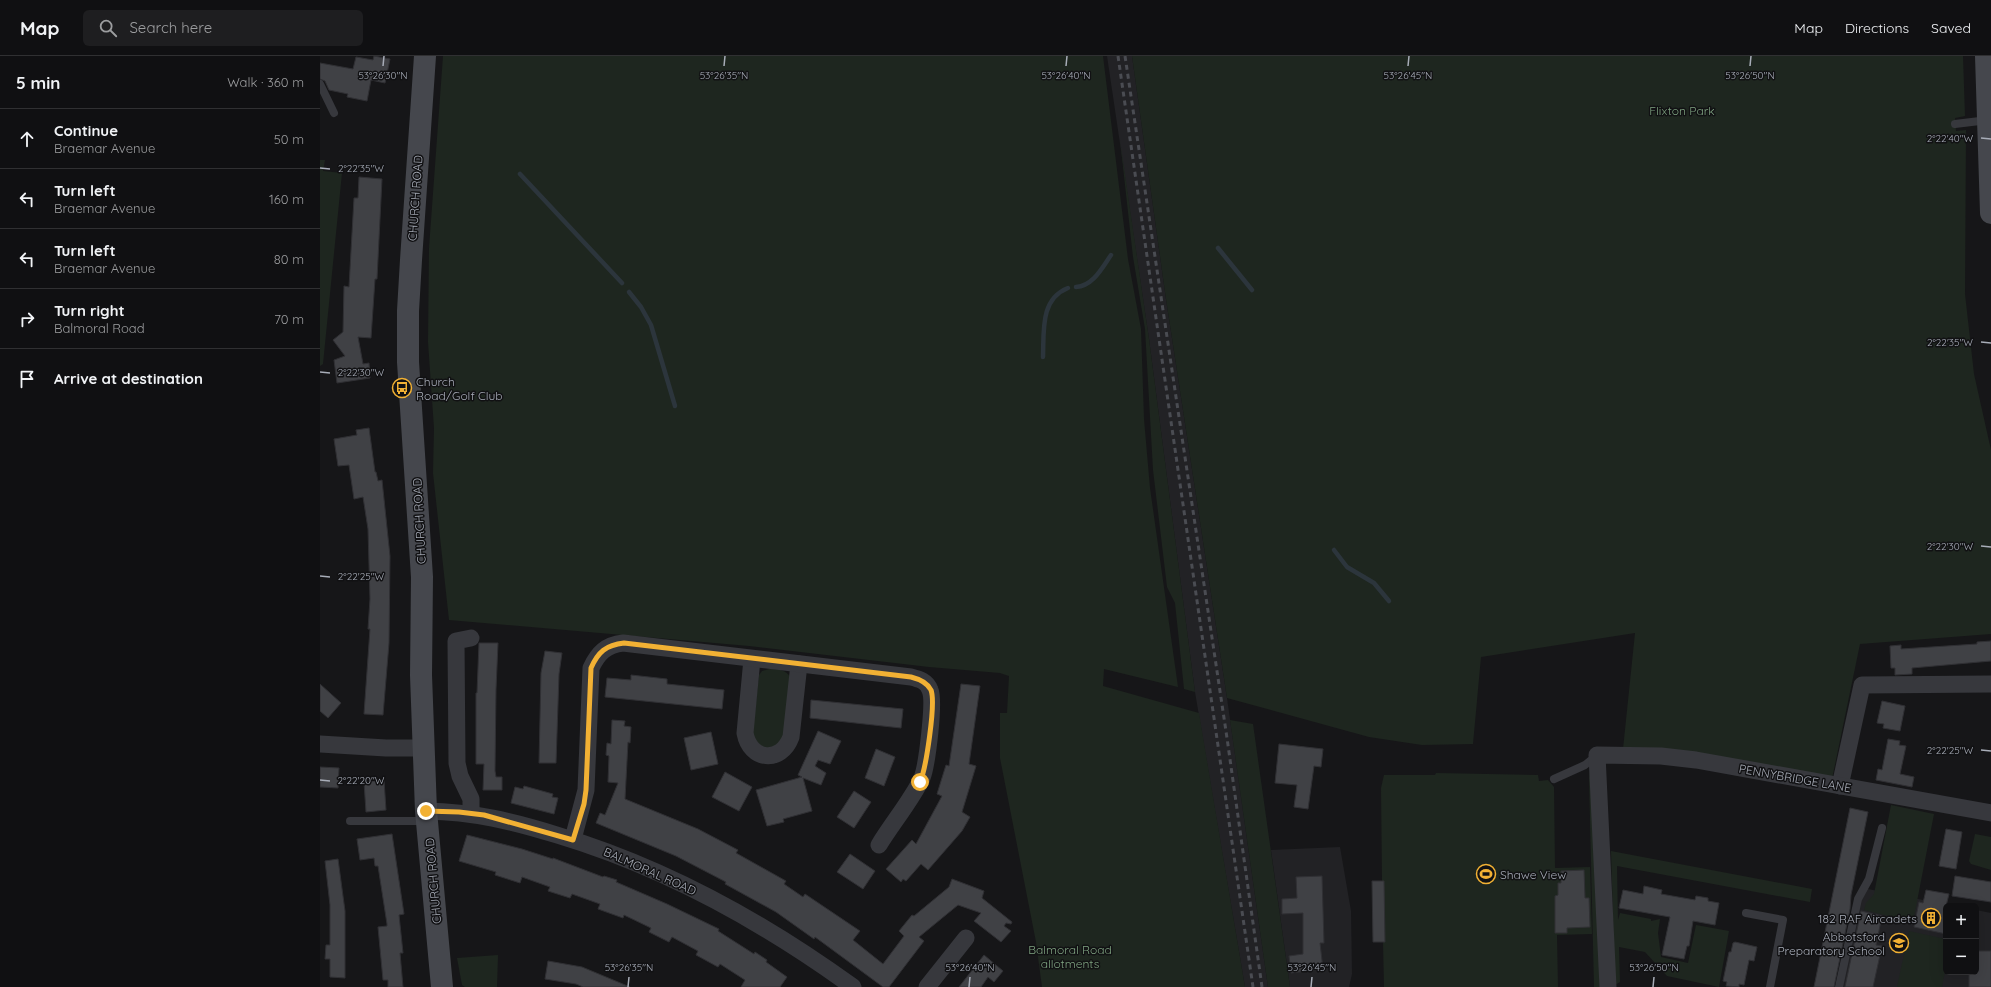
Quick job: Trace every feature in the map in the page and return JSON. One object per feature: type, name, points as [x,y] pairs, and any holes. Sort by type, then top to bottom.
[{"type":"main road","name":"CHURCH ROAD","points":[[425,56],[408,311],[408,362],[422,577],[423,748],[427,816],[442,987]]},
{"type":"main road","points":[[1986,56],[1991,213]]},
{"type":"street","points":[[471,638],[456,641],[455,673],[457,770],[469,792],[471,813]]},
{"type":"street","points":[[573,840],[584,804],[586,790],[590,676],[594,661],[606,647],[624,643],[911,677],[923,681],[931,691],[933,704],[923,776],[879,845]]},
{"type":"street","points":[[752,659],[745,733],[746,741],[750,748],[758,754],[767,756],[775,755],[782,751],[789,741],[799,664]]},
{"type":"street","points":[[1840,786],[1862,685],[1991,684]]},
{"type":"street","points":[[320,744],[386,748],[423,748]]},
{"type":"street","points":[[1597,756],[1608,987]]},
{"type":"street","name":"PENNYBRIDGE LANE","points":[[1597,756],[1678,757],[1991,813]]},
{"type":"street","name":"BALMORAL ROAD","points":[[427,816],[471,813],[522,825],[573,840],[624,858],[705,895],[787,941],[853,987]]},
{"type":"street","points":[[927,987],[966,938]]},
{"type":"lane","points":[[320,84],[334,114]]},
{"type":"lane","points":[[1955,124],[1989,120]]},
{"type":"lane","points":[[1554,779],[1585,765],[1597,756]]},
{"type":"lane","points":[[350,821],[427,816]]},
{"type":"lane","points":[[1839,987],[1858,899],[1870,879],[1882,828]]},
{"type":"lane","points":[[1746,913],[1782,920],[1770,987]]},
{"type":"shaded area","points":[[1107,56],[1132,56],[1166,299],[1227,698],[1268,987],[1245,987],[1195,692],[1149,339]]},
{"type":"shaded area","points":[[1340,847],[1351,911],[1352,974],[1349,987],[1290,987],[1271,850]]},
{"type":"shaded area","name":"Abbotsford Preparatory School","points":[[1863,888],[1943,904],[1943,975],[1979,975],[1979,911],[1991,913],[1991,987],[1842,987]]},
{"type":"green space","name":"Balmoral Road allotments","points":[[443,56],[1103,56],[1128,259],[1141,329],[1144,419],[1150,488],[1178,687],[1104,669],[1103,686],[1199,713],[1245,987],[1042,987],[1036,942],[1000,758],[1000,713],[1007,713],[1009,676],[1000,673],[929,667],[749,646],[449,620],[433,473],[434,428],[428,342],[429,248]]},
{"type":"green space","name":"Flixton Park","points":[[1132,56],[1963,56],[1965,116],[1955,118],[1956,131],[1966,130],[1965,294],[1974,374],[1991,450],[1991,634],[1860,644],[1832,779],[1623,749],[1635,633],[1481,657],[1473,744],[1422,745],[1369,737],[1227,698],[1166,299]]},
{"type":"green space","points":[[1120,140],[1149,339],[1195,692],[1184,689],[1175,603],[1167,587],[1153,470],[1145,329],[1133,257]]},
{"type":"green space","points":[[320,160],[325,160],[323,171],[342,173],[323,364],[320,366]]},
{"type":"green space","points":[[769,669],[782,670],[791,678],[783,743],[767,750],[752,739],[759,675],[762,671]]},
{"type":"green space","points":[[1230,720],[1253,724],[1290,987],[1268,987]]},
{"type":"green space","points":[[1590,771],[1604,987],[1594,987]]},
{"type":"green space","name":"Shawe View","points":[[1436,773],[1538,775],[1539,781],[1548,780],[1554,787],[1555,868],[1590,867],[1592,934],[1557,935],[1558,987],[1384,987],[1383,942],[1373,942],[1372,881],[1382,881],[1381,788],[1384,775],[1435,775]]},
{"type":"green space","points":[[1891,805],[1934,814],[1913,922],[1864,910],[1866,903],[1874,894]]},
{"type":"green space","points":[[1975,834],[1991,837],[1991,870],[1971,864],[1969,861]]},
{"type":"green space","points":[[1611,851],[1812,889],[1810,902],[1617,866],[1618,920],[1620,913],[1651,919],[1651,921],[1660,919],[1658,933],[1661,957],[1688,963],[1696,925],[1729,931],[1719,987],[1667,976],[1645,952],[1619,947],[1620,982],[1615,985]]},
{"type":"green space","points":[[1909,931],[1943,938],[1943,975],[1944,975],[1942,987],[1897,987]]},
{"type":"green space","points":[[498,955],[497,987],[465,987],[462,985],[457,958]]},
{"type":"building","points":[[374,56],[390,59],[385,83],[371,80],[367,101],[347,97],[348,94],[329,90],[325,81],[320,79],[320,63],[353,69],[356,57],[373,60]]},
{"type":"building","points":[[359,177],[382,179],[377,279],[375,279],[371,338],[358,337],[363,364],[369,363],[370,378],[337,383],[334,360],[345,356],[333,340],[343,332],[344,286],[349,287],[354,198],[358,198]]},
{"type":"building","points":[[369,428],[375,472],[378,481],[382,480],[390,556],[389,643],[383,715],[364,714],[370,629],[368,629],[370,599],[368,529],[363,497],[354,499],[349,465],[338,466],[334,439],[357,435],[356,430]]},
{"type":"building","points":[[1991,641],[1991,661],[1912,668],[1912,674],[1895,675],[1895,668],[1891,668],[1890,646],[1901,645],[1901,649],[1977,644],[1977,642]]},
{"type":"building","points":[[479,643],[498,643],[495,771],[496,777],[502,777],[502,790],[483,790],[484,764],[476,764],[476,693]]},
{"type":"building","points":[[545,651],[562,653],[559,674],[556,763],[539,763],[541,673]]},
{"type":"building","points":[[631,675],[667,679],[667,684],[724,690],[722,709],[605,697],[607,678],[631,680]]},
{"type":"building","points":[[320,684],[341,703],[328,718],[320,711]]},
{"type":"building","points":[[961,684],[980,686],[969,764],[976,766],[962,812],[970,817],[962,831],[928,870],[921,864],[906,881],[903,879],[901,882],[886,869],[912,840],[916,844],[942,796],[937,794],[946,765],[949,766]]},
{"type":"building","points":[[811,700],[903,709],[901,728],[810,718]]},
{"type":"building","points":[[1882,701],[1905,706],[1900,731],[1883,728],[1884,724],[1877,723]]},
{"type":"building","points":[[612,720],[625,721],[624,726],[631,727],[630,743],[628,742],[625,799],[698,829],[738,850],[736,853],[786,881],[784,884],[803,897],[805,894],[860,931],[853,940],[883,964],[904,936],[899,931],[912,915],[914,916],[949,887],[952,879],[984,891],[982,898],[1012,922],[1011,924],[1006,923],[1004,926],[1011,931],[1001,942],[974,921],[981,913],[958,905],[919,937],[924,941],[889,987],[883,987],[815,937],[814,939],[776,912],[725,884],[726,882],[676,856],[596,823],[600,813],[605,815],[618,783],[608,782],[609,756],[606,755],[607,743],[611,744]]},
{"type":"building","points":[[818,731],[841,741],[830,764],[818,760],[815,766],[826,773],[821,785],[803,778],[812,811],[783,819],[784,822],[767,826],[756,790],[802,777],[798,775]]},
{"type":"building","points":[[711,732],[718,764],[691,770],[684,738]]},
{"type":"building","points":[[1888,739],[1900,741],[1899,745],[1906,746],[1900,774],[1914,777],[1912,787],[1876,780],[1878,769],[1882,770]]},
{"type":"building","points":[[1279,744],[1323,749],[1321,767],[1314,766],[1308,809],[1294,807],[1297,785],[1275,783]]},
{"type":"building","points":[[876,749],[895,757],[884,786],[865,778]]},
{"type":"building","points":[[320,767],[339,768],[338,788],[320,787]]},
{"type":"building","points":[[725,772],[752,787],[739,811],[712,797]]},
{"type":"building","points":[[384,780],[386,810],[366,812],[364,782]]},
{"type":"building","points":[[524,786],[553,794],[552,797],[558,798],[554,814],[511,803],[515,787],[523,789]]},
{"type":"building","points":[[854,791],[871,802],[854,828],[837,817]]},
{"type":"building","points":[[1850,808],[1868,812],[1851,895],[1850,909],[1834,987],[1814,987]]},
{"type":"building","points":[[1946,829],[1962,832],[1956,869],[1939,866]]},
{"type":"building","points":[[392,834],[404,914],[399,915],[403,953],[400,953],[403,987],[388,987],[388,980],[383,980],[378,927],[387,926],[387,924],[378,866],[375,866],[374,858],[360,860],[357,839]]},
{"type":"building","points":[[467,835],[553,858],[603,877],[617,880],[616,882],[719,929],[718,931],[754,954],[755,952],[767,960],[766,962],[787,977],[780,987],[741,987],[745,980],[720,964],[718,967],[696,955],[698,951],[672,937],[669,942],[649,932],[651,928],[624,915],[623,918],[598,909],[600,904],[572,894],[570,898],[548,891],[550,887],[522,877],[520,883],[495,875],[496,872],[459,861]]},
{"type":"building","points":[[850,854],[875,871],[863,889],[837,872]]},
{"type":"building","points":[[338,859],[345,911],[345,978],[330,977],[330,959],[325,959],[326,945],[330,945],[330,905],[325,861]]},
{"type":"building","points":[[1584,870],[1585,898],[1589,898],[1590,927],[1567,928],[1567,933],[1555,933],[1555,896],[1558,895],[1558,883],[1561,883],[1561,871]]},
{"type":"building","points":[[1322,876],[1324,943],[1320,943],[1323,969],[1291,973],[1289,956],[1303,954],[1303,913],[1282,914],[1282,899],[1297,898],[1296,877]]},
{"type":"building","points":[[1955,876],[1991,882],[1991,902],[1952,896]]},
{"type":"building","points":[[1372,881],[1384,881],[1385,942],[1373,942]]},
{"type":"building","points":[[1644,886],[1662,890],[1661,894],[1695,900],[1696,896],[1708,898],[1708,901],[1719,903],[1715,925],[1693,921],[1689,946],[1687,946],[1684,959],[1662,955],[1670,917],[1619,908],[1623,890],[1643,894]]},
{"type":"building","name":"182 RAF Aircadets","points":[[1926,890],[1949,894],[1947,903],[1943,903],[1943,933],[1914,927],[1919,902],[1923,903]]},
{"type":"building","points":[[1861,911],[1882,916],[1876,945],[1882,946],[1873,987],[1845,987]]},
{"type":"building","points":[[1735,942],[1757,947],[1754,961],[1749,960],[1744,985],[1739,984],[1739,987],[1726,986],[1727,982],[1723,981],[1729,952],[1731,952],[1733,943]]},
{"type":"building","points":[[1979,951],[1991,951],[1991,987],[1969,987],[1969,975],[1979,975]]},
{"type":"building","points":[[984,955],[1003,971],[994,982],[988,977],[981,987],[959,987]]},
{"type":"building","points":[[548,961],[582,967],[630,987],[583,987],[576,984],[545,979]]},
{"type":"waterway","points":[[520,174],[622,283]]},
{"type":"waterway","points":[[1218,248],[1252,290]]},
{"type":"waterway","points":[[1076,287],[1082,286],[1092,280],[1111,255]]},
{"type":"waterway","points":[[1043,357],[1045,317],[1048,308],[1052,300],[1059,293],[1068,288]]},
{"type":"waterway","points":[[629,292],[641,307],[651,325],[675,406]]},
{"type":"waterway","points":[[1334,550],[1347,567],[1374,583],[1389,601]]},
{"type":"railway","points":[[1118,56],[1253,987]]},
{"type":"railway","points":[[1125,56],[1227,738],[1262,987]]},
{"type":"place","name":"Church Road/Golf Club","points":[[402,388]]},
{"type":"place","name":"Shawe View","points":[[1486,874]]},
{"type":"place","name":"182 RAF Aircadets","points":[[1931,918]]},
{"type":"place","name":"Abbotsford Preparatory School","points":[[1899,943]]},
{"type":"route","points":[[426,811],[459,812],[484,815],[573,840],[584,804],[586,790],[591,668],[594,661],[606,647],[624,643],[917,678],[928,685],[933,697],[924,770],[920,782]]}]
